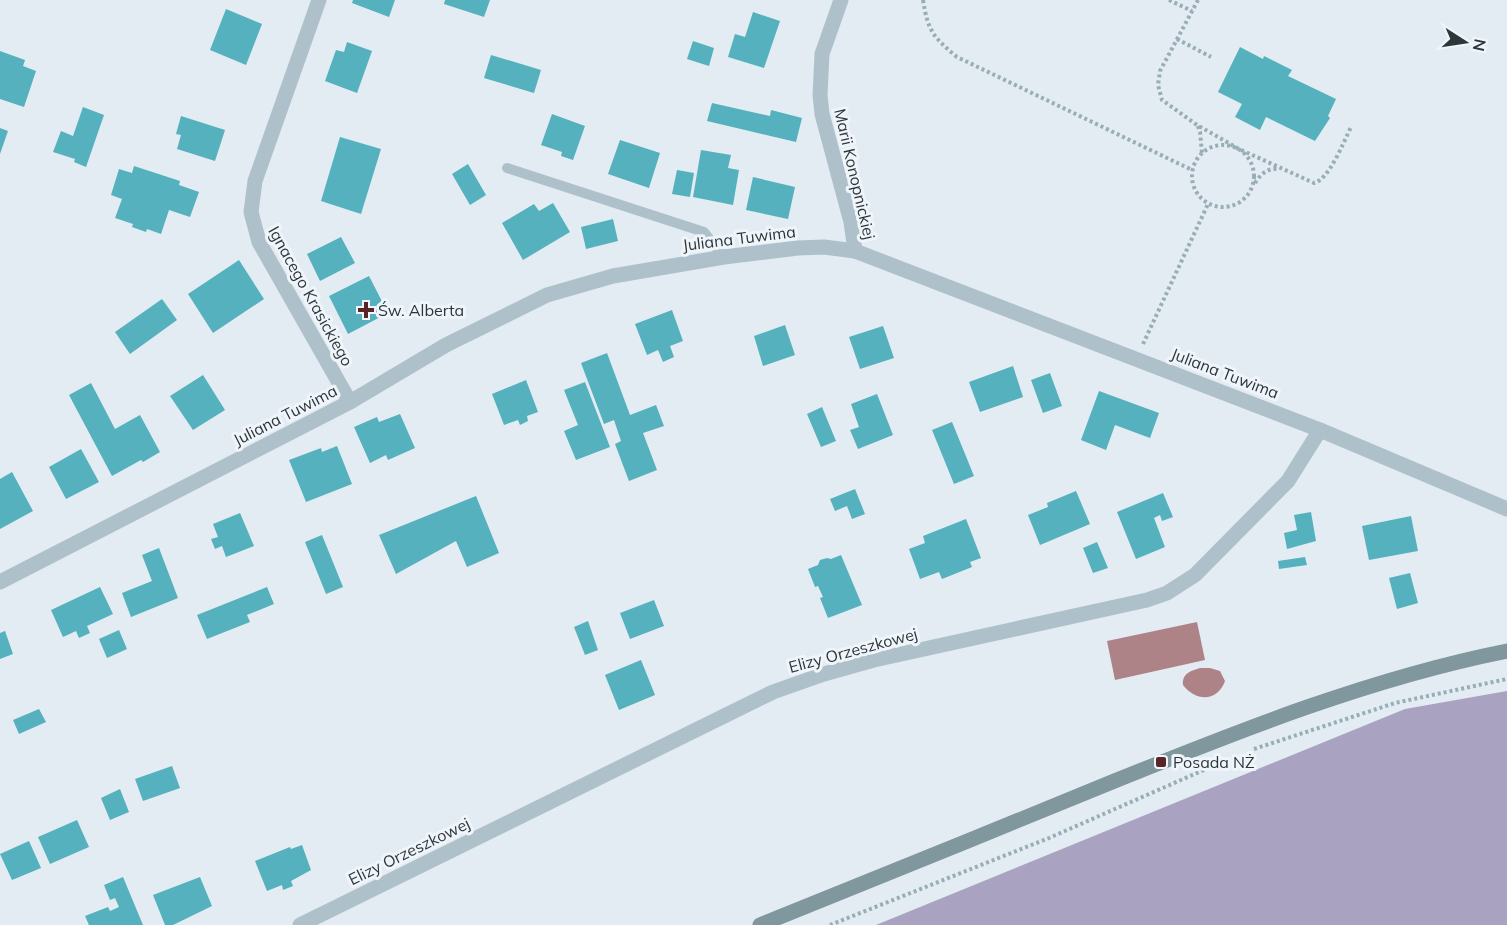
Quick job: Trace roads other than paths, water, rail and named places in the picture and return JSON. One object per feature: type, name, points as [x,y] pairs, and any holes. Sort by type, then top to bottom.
[{"type":"main road","points":[[760,925],[1237,732],[1441,665],[1507,651]]},
{"type":"street","name":"Ignacego Krasickiego","points":[[319,0],[255,181],[251,212],[259,242],[350,402]]},
{"type":"street","name":"Marii Konopnickiej","points":[[841,0],[822,54],[820,95],[822,114],[852,222],[855,251]]},
{"type":"street","name":"Juliana Tuwima","points":[[0,582],[350,402],[446,345],[547,296],[613,276],[724,257],[798,248],[824,247],[855,251],[1320,430],[1507,509]]},
{"type":"street","name":"Elizy Orzeszkowej","points":[[300,925],[762,698],[800,682],[874,660],[1147,600],[1167,593],[1195,576],[1280,489],[1295,472],[1320,430]]},
{"type":"lane","points":[[507,168],[705,232],[724,257]]},
{"type":"place","name":"Św. Alberta","points":[[366,310]]},
{"type":"place","name":"Posada NŻ","points":[[1161,762]]}]
